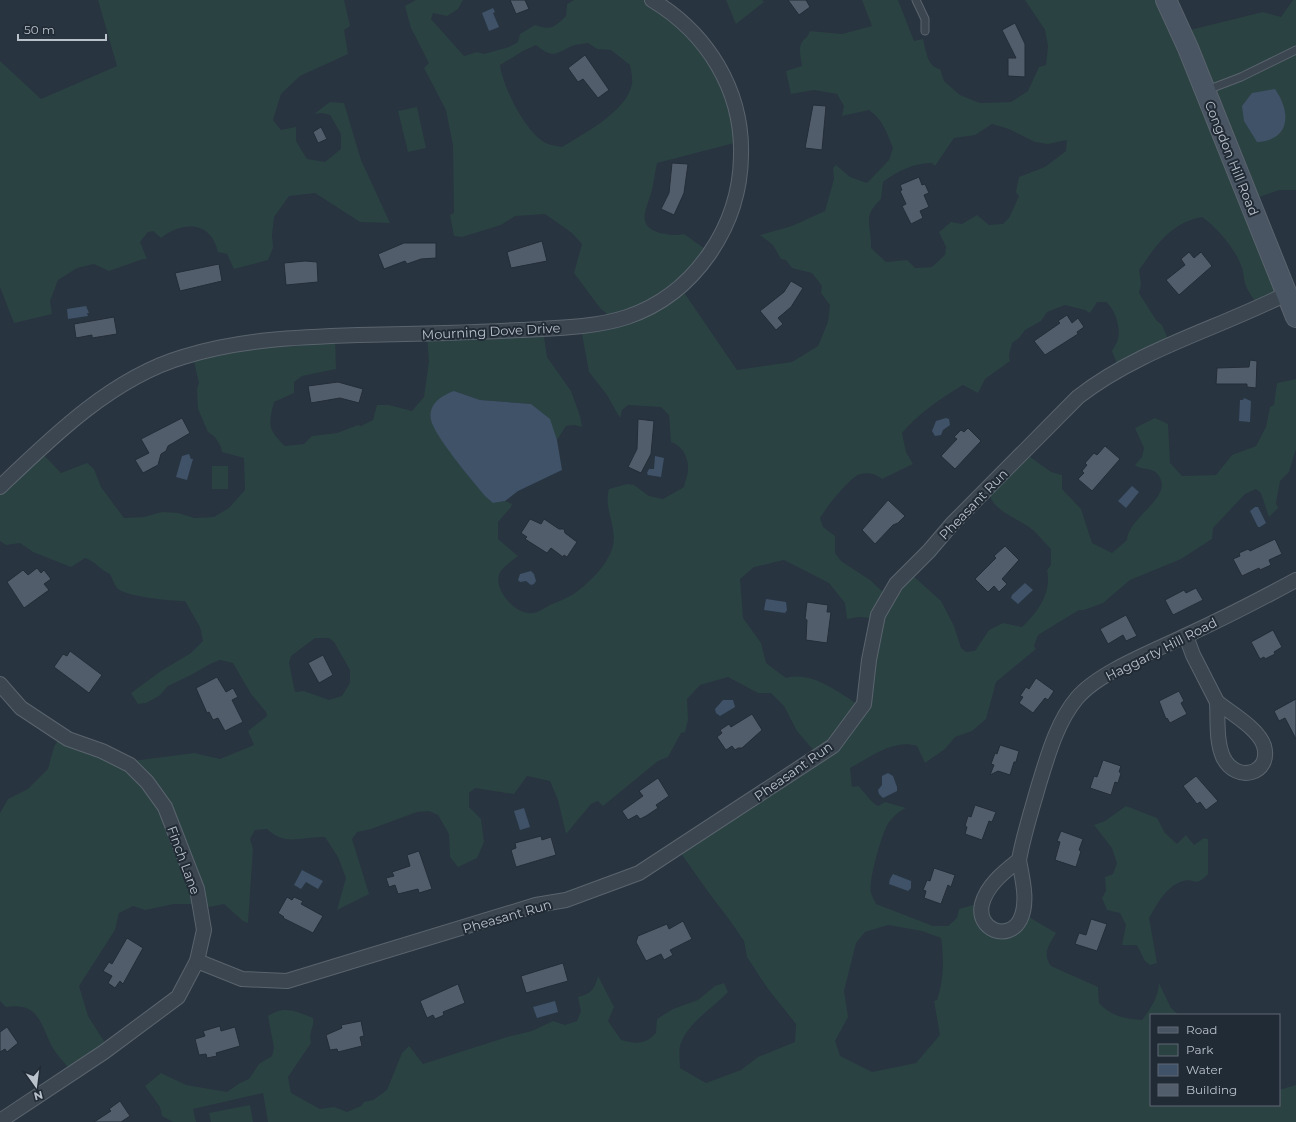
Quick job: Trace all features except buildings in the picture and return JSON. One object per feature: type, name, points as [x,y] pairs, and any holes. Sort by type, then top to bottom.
[{"type":"street","name":"Mourning Dove Drive","points":[[0,487],[49,441],[104,397],[140,374],[181,357],[225,346],[303,337],[496,332],[585,326],[629,316],[651,307],[674,292],[698,269],[729,221],[739,177],[742,144],[734,101],[721,69],[692,29],[667,9],[652,0]]},
{"type":"street","name":"Congdon Hill Road","points":[[1166,0],[1205,90],[1286,294],[1296,315]]},
{"type":"street","name":"Pheasant Run","points":[[197,961],[242,979],[287,981],[536,905],[566,900],[639,873],[833,746],[864,704],[869,660],[878,615],[896,584],[929,551],[952,524],[1078,397],[1102,379],[1128,364],[1286,294]]},
{"type":"street","name":"Haggarty Hill Road","points":[[1018,860],[1003,873],[986,894],[982,905],[982,914],[984,922],[991,929],[1001,932],[1011,929],[1020,921],[1024,897],[1018,860],[1025,828],[1050,750],[1077,698],[1102,678],[1136,659],[1186,636],[1296,580]]},
{"type":"street","points":[[1186,636],[1193,655],[1217,702],[1218,733],[1223,756],[1234,771],[1245,774],[1255,772],[1262,765],[1265,755],[1264,746],[1246,724],[1217,702]]},
{"type":"street","name":"Finch Lane","points":[[0,684],[21,708],[68,739],[102,751],[130,765],[147,782],[165,807],[197,890],[204,930],[197,961],[178,997],[104,1052],[0,1121]]},
{"type":"lane","points":[[916,0],[925,19],[925,31]]},
{"type":"lane","points":[[1205,90],[1241,77],[1296,50]]},
{"type":"green space","points":[[98,0],[344,0],[350,26],[344,30],[348,54],[300,76],[281,94],[273,120],[281,130],[296,127],[296,141],[307,159],[325,162],[341,149],[341,134],[330,115],[322,113],[314,114],[330,102],[344,103],[361,160],[390,223],[360,222],[315,193],[289,196],[274,217],[272,235],[273,248],[268,260],[234,269],[227,254],[218,252],[209,234],[203,229],[187,227],[169,232],[161,238],[153,231],[148,232],[140,242],[147,259],[143,259],[109,271],[94,264],[77,268],[58,280],[50,301],[52,314],[14,323],[0,287],[0,61],[41,99],[117,66]]},
{"type":"green space","points":[[416,0],[463,0],[458,9],[447,16],[433,13],[431,19],[464,56],[477,52],[484,54],[509,47],[518,42],[520,34],[535,25],[549,28],[556,25],[566,16],[567,4],[574,0],[652,0],[671,12],[729,83],[742,141],[657,163],[652,190],[646,209],[645,221],[647,226],[652,230],[670,235],[684,234],[708,251],[681,288],[737,370],[792,362],[818,346],[828,322],[830,305],[821,293],[822,286],[812,273],[792,268],[786,260],[781,259],[773,245],[760,235],[792,226],[825,211],[834,179],[833,168],[836,165],[850,177],[867,183],[889,160],[893,148],[881,122],[869,110],[842,116],[844,106],[837,94],[814,90],[791,94],[786,71],[802,66],[800,47],[810,31],[842,34],[872,26],[862,0],[898,0],[914,41],[923,39],[926,53],[930,62],[936,68],[940,69],[944,81],[960,95],[980,103],[1011,102],[1028,91],[1039,67],[1046,65],[1048,46],[1045,30],[1025,0],[1180,0],[1171,4],[1182,32],[1263,12],[1281,17],[1293,0],[1296,0],[1296,190],[1279,190],[1251,200],[1285,295],[1259,307],[1246,286],[1242,267],[1238,259],[1230,245],[1219,232],[1202,217],[1181,224],[1172,230],[1158,244],[1139,270],[1141,284],[1139,293],[1156,320],[1162,325],[1172,348],[1121,374],[1112,351],[1119,335],[1118,324],[1115,314],[1106,302],[1097,302],[1090,313],[1085,310],[1065,305],[1047,312],[1041,321],[1025,330],[1019,338],[1012,343],[1009,355],[1010,361],[985,379],[978,393],[963,385],[930,407],[915,419],[902,433],[906,452],[913,464],[882,479],[877,475],[870,473],[859,474],[836,496],[820,518],[823,527],[835,536],[835,553],[841,561],[870,580],[886,595],[911,574],[941,601],[954,626],[961,648],[966,652],[975,651],[989,630],[1003,623],[1022,627],[1033,615],[1046,594],[1048,578],[1047,570],[1051,565],[1051,549],[1029,527],[997,506],[990,495],[1026,454],[1051,472],[1062,475],[1062,489],[1081,509],[1092,543],[1112,553],[1127,540],[1134,523],[1155,500],[1160,492],[1162,484],[1157,473],[1135,465],[1142,457],[1144,448],[1135,428],[1155,418],[1168,424],[1170,463],[1182,476],[1216,475],[1232,455],[1256,446],[1266,427],[1270,407],[1274,405],[1277,383],[1296,379],[1296,449],[1289,472],[1280,481],[1276,503],[1278,508],[1269,517],[1261,493],[1256,489],[1245,494],[1213,528],[1212,539],[1181,559],[1130,580],[1103,603],[1084,610],[1079,610],[1038,635],[1034,646],[1036,649],[996,682],[986,719],[972,731],[955,737],[945,749],[925,763],[917,746],[908,744],[882,750],[850,768],[852,787],[858,786],[875,804],[878,806],[885,802],[906,808],[893,817],[886,827],[880,843],[871,880],[871,894],[876,904],[933,926],[948,926],[957,918],[959,909],[981,903],[989,916],[997,922],[1007,922],[1021,915],[1029,917],[1056,933],[1049,945],[1047,953],[1048,961],[1051,966],[1098,987],[1099,1003],[1113,1014],[1124,1018],[1142,1020],[1154,1003],[1159,983],[1171,1008],[1178,1014],[1150,1014],[1150,1106],[1280,1106],[1280,1090],[1296,1085],[1296,1122],[268,1122],[263,1093],[193,1109],[196,1122],[173,1122],[162,1116],[160,1107],[145,1086],[161,1073],[186,1085],[227,1092],[249,1079],[259,1064],[272,1056],[274,1048],[268,1016],[285,1010],[296,1011],[313,1018],[310,1036],[311,1043],[288,1077],[291,1093],[320,1109],[334,1107],[347,1112],[361,1106],[364,1102],[373,1100],[387,1090],[402,1053],[409,1046],[423,1064],[507,1037],[532,1031],[553,1021],[565,1025],[577,1021],[581,1011],[578,997],[586,994],[594,988],[598,976],[614,1007],[608,1021],[621,1040],[636,1043],[648,1040],[656,1033],[657,1019],[673,1009],[698,1000],[715,986],[724,983],[728,992],[695,1022],[685,1035],[680,1046],[680,1068],[706,1083],[741,1070],[758,1057],[795,1042],[796,1024],[768,989],[747,957],[744,941],[680,852],[815,752],[797,731],[784,706],[771,693],[758,693],[728,677],[700,685],[687,699],[688,720],[685,732],[681,733],[668,757],[658,761],[603,806],[598,801],[591,804],[566,834],[558,800],[550,781],[527,776],[514,794],[475,788],[469,793],[469,807],[481,819],[484,842],[477,858],[458,867],[450,857],[449,834],[438,815],[429,811],[417,812],[371,829],[357,832],[352,839],[369,894],[337,910],[346,878],[338,857],[325,837],[288,839],[281,838],[267,829],[255,830],[250,839],[253,849],[248,923],[243,921],[224,904],[199,909],[195,904],[174,904],[145,910],[133,906],[119,913],[115,930],[79,986],[88,1016],[107,1046],[72,1072],[54,1050],[42,1025],[33,1012],[18,1006],[6,1007],[0,1001],[0,813],[8,799],[28,789],[48,769],[54,747],[62,732],[132,761],[194,753],[220,759],[254,745],[248,731],[267,716],[266,712],[251,694],[233,663],[220,660],[168,686],[159,696],[146,703],[138,704],[131,693],[161,671],[191,653],[203,641],[200,627],[185,601],[149,598],[122,591],[117,588],[110,574],[89,559],[85,558],[71,567],[33,552],[20,543],[6,545],[0,541],[0,489],[41,452],[61,473],[87,463],[94,469],[101,487],[124,518],[144,517],[162,512],[178,513],[194,518],[214,517],[229,508],[245,490],[244,458],[222,452],[221,447],[215,437],[208,432],[198,409],[197,389],[199,383],[193,357],[335,338],[336,369],[302,376],[294,382],[294,393],[274,402],[270,422],[272,431],[285,446],[304,444],[312,436],[337,433],[358,425],[361,426],[373,420],[377,405],[389,405],[412,411],[424,397],[429,361],[427,337],[543,330],[547,357],[571,391],[580,416],[582,427],[574,425],[566,426],[557,440],[531,404],[480,400],[454,391],[493,503],[505,501],[512,504],[498,522],[498,539],[518,556],[504,567],[499,575],[498,581],[500,588],[508,601],[520,611],[533,613],[540,611],[572,595],[584,586],[601,569],[609,556],[614,542],[613,527],[608,504],[609,489],[627,484],[634,485],[649,496],[663,499],[684,487],[688,472],[688,463],[681,448],[675,443],[671,442],[669,415],[661,407],[628,405],[622,410],[620,418],[607,395],[589,372],[581,328],[614,320],[600,308],[574,273],[582,244],[572,233],[545,214],[515,216],[501,225],[462,237],[454,236],[450,215],[454,213],[453,145],[446,110],[424,68],[429,63],[411,28],[405,6]],"holes":[[[588,43],[597,49],[611,50],[630,65],[632,84],[622,103],[614,112],[593,128],[562,147],[548,144],[537,136],[516,108],[505,85],[500,65],[536,45],[546,52],[554,54],[574,45]],[[992,124],[1009,129],[1035,142],[1048,144],[1067,140],[1066,151],[1045,167],[1019,177],[1016,192],[1019,196],[1009,218],[1003,224],[989,225],[977,215],[962,224],[951,222],[939,232],[946,247],[945,255],[932,267],[915,268],[907,260],[886,262],[871,248],[869,222],[871,211],[881,199],[883,182],[894,174],[912,166],[925,163],[932,163],[935,166],[954,138],[975,135]],[[784,560],[829,583],[845,603],[847,619],[859,617],[878,619],[875,677],[859,705],[834,689],[815,680],[805,677],[786,678],[766,663],[761,643],[743,618],[740,579],[754,567]],[[315,638],[329,638],[334,642],[350,670],[350,683],[342,696],[329,700],[304,691],[295,692],[289,663],[291,656]],[[888,925],[922,931],[941,938],[943,954],[942,977],[937,1000],[934,1001],[940,1035],[916,1063],[872,1072],[840,1056],[835,1041],[848,1017],[844,991],[856,943],[865,932]]]},
{"type":"green space","points":[[726,0],[762,0],[764,2],[736,24]]},
{"type":"green space","points":[[417,107],[426,148],[408,152],[398,111]]},
{"type":"green space","points":[[212,466],[228,466],[228,489],[212,489]]},
{"type":"green space","points":[[1126,806],[1157,818],[1165,833],[1177,844],[1186,835],[1194,845],[1204,838],[1208,839],[1208,874],[1200,881],[1195,882],[1187,880],[1171,887],[1159,901],[1149,918],[1157,963],[1150,965],[1145,961],[1137,945],[1122,945],[1126,925],[1120,913],[1107,910],[1102,898],[1106,891],[1105,877],[1113,874],[1117,863],[1112,848],[1094,825],[1105,821]]},
{"type":"green space","points":[[250,1105],[253,1122],[211,1122],[209,1113]]},
{"type":"water","points":[[493,8],[495,12],[493,13],[499,27],[489,31],[482,13]]},
{"type":"water","points":[[1275,89],[1284,107],[1285,123],[1282,130],[1276,136],[1268,140],[1257,142],[1244,121],[1242,106],[1252,93]]},
{"type":"water","points":[[86,306],[89,313],[87,313],[88,316],[68,319],[67,309]]},
{"type":"water","points":[[454,391],[480,400],[531,404],[550,419],[557,440],[562,470],[518,491],[505,501],[493,503],[485,496],[439,437],[431,420],[432,409],[436,401],[444,395]]},
{"type":"water","points":[[1244,398],[1251,401],[1250,422],[1239,421],[1240,400],[1243,400]]},
{"type":"water","points":[[946,418],[949,419],[950,425],[943,430],[941,435],[935,436],[932,431],[936,421]]},
{"type":"water","points":[[189,454],[191,459],[193,459],[187,480],[176,477],[182,456]]},
{"type":"water","points":[[655,456],[664,458],[661,477],[648,475],[647,473],[649,469],[654,469]]},
{"type":"water","points":[[1132,486],[1139,492],[1126,508],[1118,501]]},
{"type":"water","points":[[1255,507],[1258,507],[1266,523],[1260,527],[1258,527],[1250,511]]},
{"type":"water","points":[[531,571],[534,574],[536,581],[534,584],[531,585],[526,581],[520,582],[518,580],[520,574]]},
{"type":"water","points":[[1025,583],[1033,590],[1018,604],[1011,598],[1012,595]]},
{"type":"water","points":[[766,599],[786,602],[787,610],[785,613],[764,610]]},
{"type":"water","points":[[723,700],[733,700],[735,707],[720,716],[716,713],[715,709]]},
{"type":"water","points":[[888,773],[893,776],[897,791],[883,798],[879,794],[878,790],[882,785],[882,776]]},
{"type":"water","points":[[524,808],[530,827],[520,830],[514,811]]},
{"type":"water","points":[[302,870],[323,881],[318,889],[306,882],[301,889],[294,885]]},
{"type":"water","points":[[893,874],[911,881],[911,888],[908,891],[889,884]]},
{"type":"water","points":[[555,1001],[558,1012],[537,1018],[533,1007]]}]
